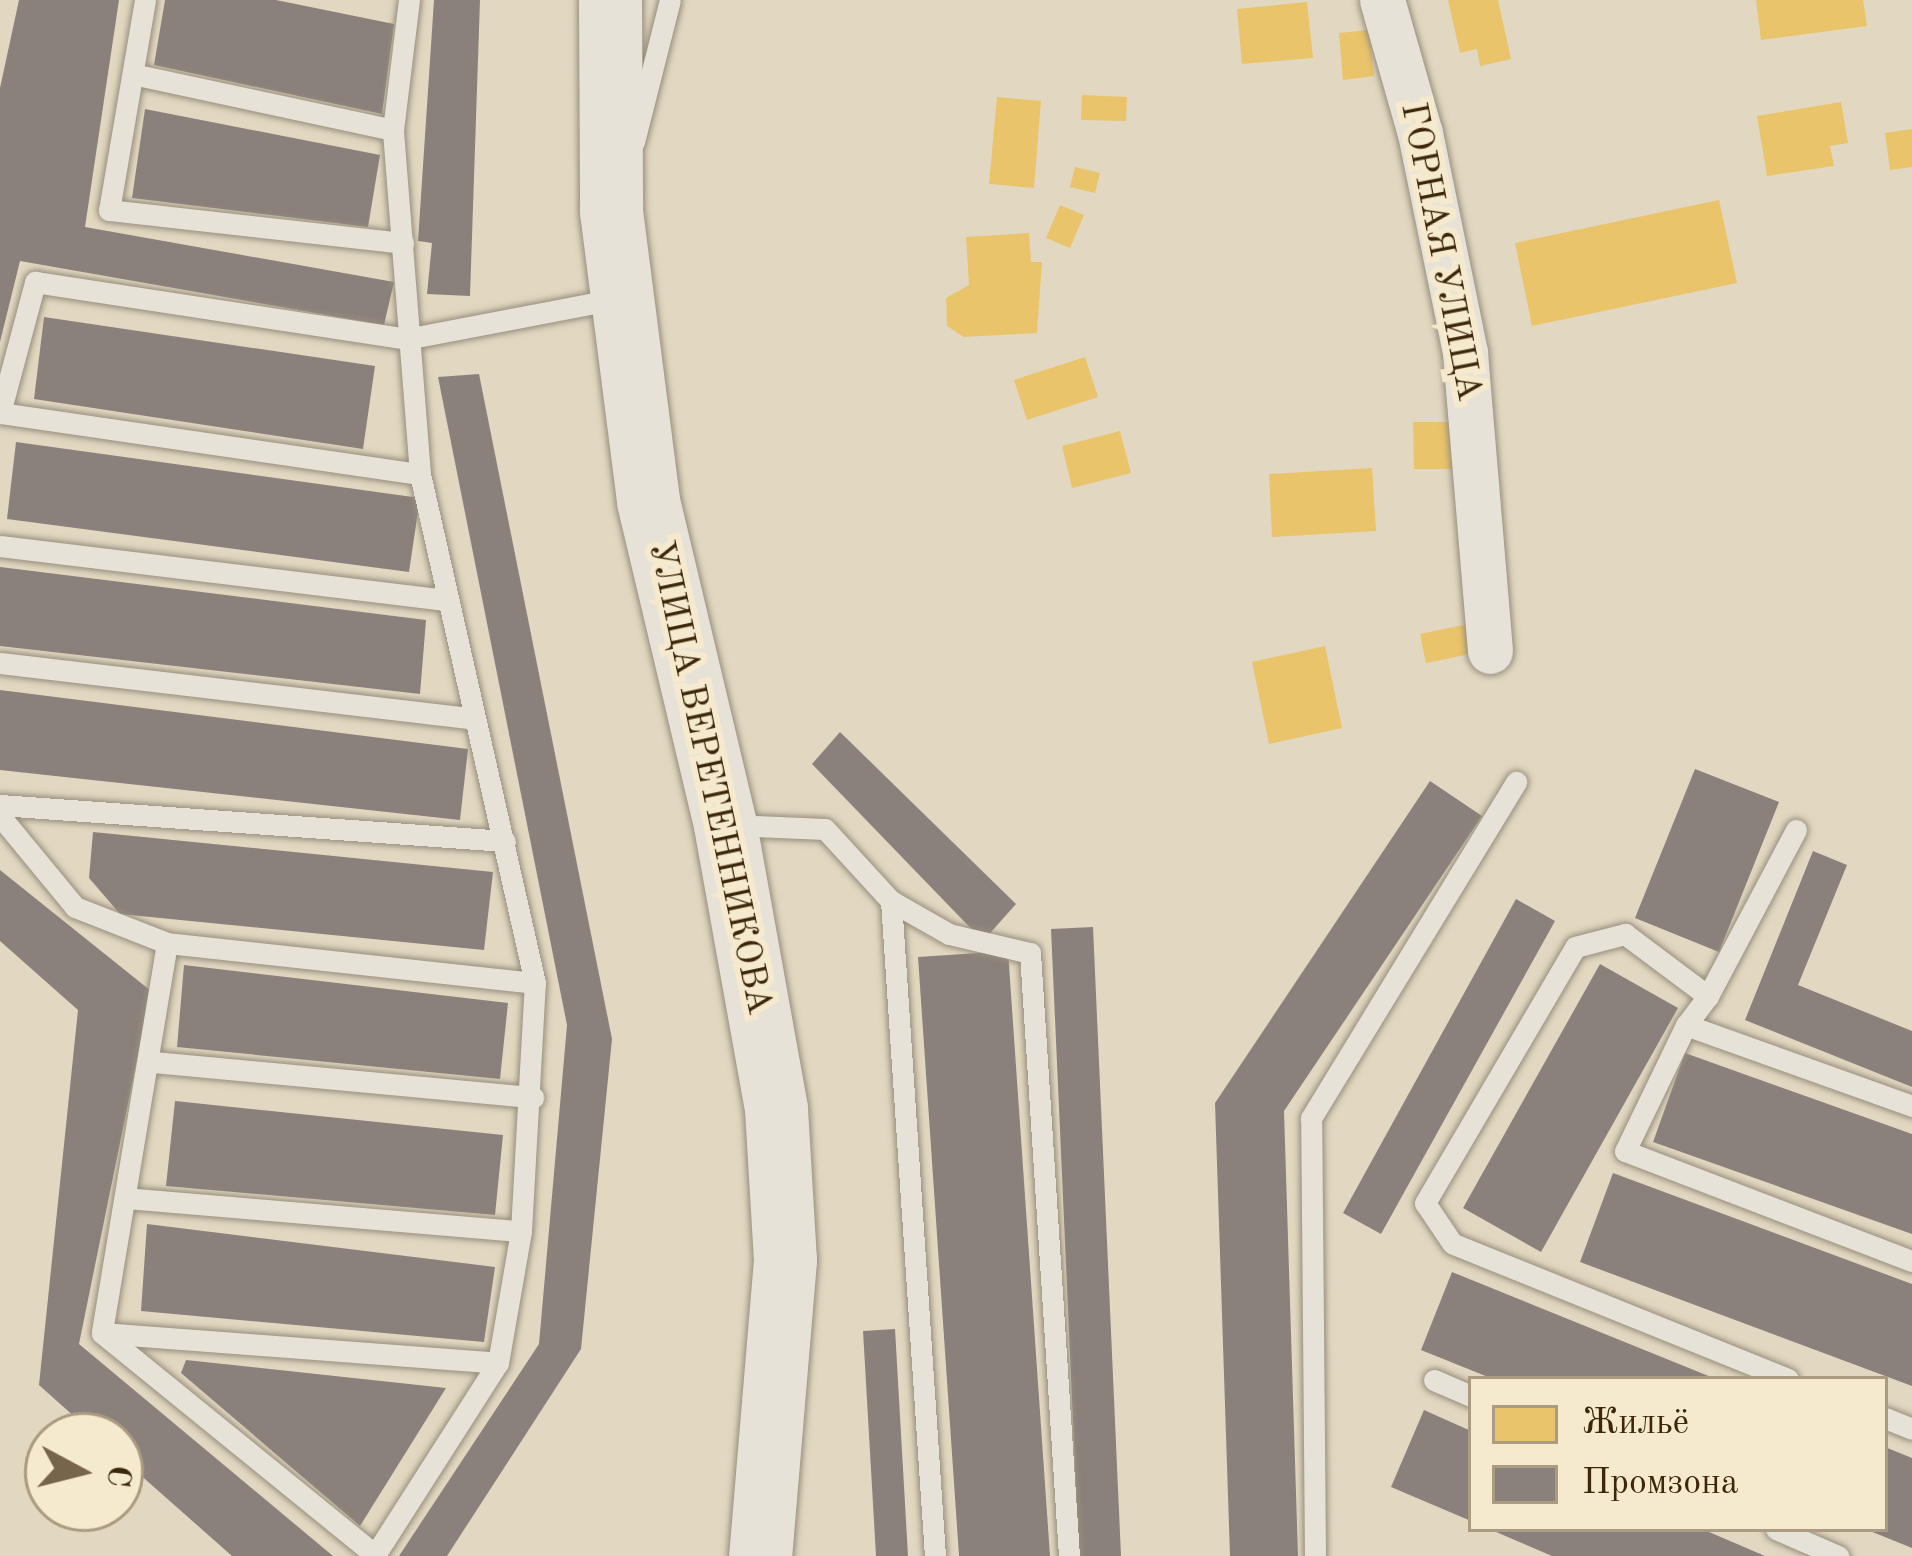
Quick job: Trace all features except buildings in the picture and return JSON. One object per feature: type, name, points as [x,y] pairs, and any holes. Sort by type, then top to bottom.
[{"type":"main road","name":"УЛИЦА ВЕРЕТЕННИКОВА","points":[[610,0],[611,211],[648,501],[725,825],[776,1109],[785,1260],[760,1556]]},
{"type":"street","name":"ГОРНАЯ УЛИЦА","points":[[1382,0],[1420,133],[1466,353],[1490,651]]},
{"type":"lane","points":[[145,0],[137,76],[109,210],[404,244]]},
{"type":"lane","points":[[102,1333],[375,1555],[498,1363],[521,1231],[533,1097],[535,983],[505,841],[444,600],[420,474],[393,130],[409,0]]},
{"type":"lane","points":[[611,211],[670,0]]},
{"type":"lane","points":[[137,76],[393,130]]},
{"type":"lane","points":[[420,474],[0,413],[34,282],[406,339],[622,297]]},
{"type":"lane","points":[[0,546],[444,600]]},
{"type":"lane","points":[[0,663],[471,718]]},
{"type":"lane","points":[[1315,1556],[1311,1118],[1516,782]]},
{"type":"lane","points":[[0,805],[505,841]]},
{"type":"lane","points":[[0,816],[75,907],[167,943],[535,983]]},
{"type":"lane","points":[[725,825],[826,829],[891,901],[950,934],[1030,953],[1069,1556]]},
{"type":"lane","points":[[1796,830],[1708,996],[1686,1025],[1625,1151],[1912,1261]]},
{"type":"lane","points":[[891,901],[935,1556]]},
{"type":"lane","points":[[1708,996],[1625,934],[1575,947],[1425,1203],[1452,1244],[1781,1376]]},
{"type":"lane","points":[[102,1333],[153,1062],[167,943]]},
{"type":"lane","points":[[1686,1025],[1912,1106]]},
{"type":"lane","points":[[153,1062],[533,1097]]},
{"type":"lane","points":[[125,1198],[521,1231]]},
{"type":"lane","points":[[102,1333],[498,1363]]},
{"type":"lane","points":[[1434,1380],[1468,1395]]},
{"type":"lane","points":[[1783,1532],[1838,1556]]}]
